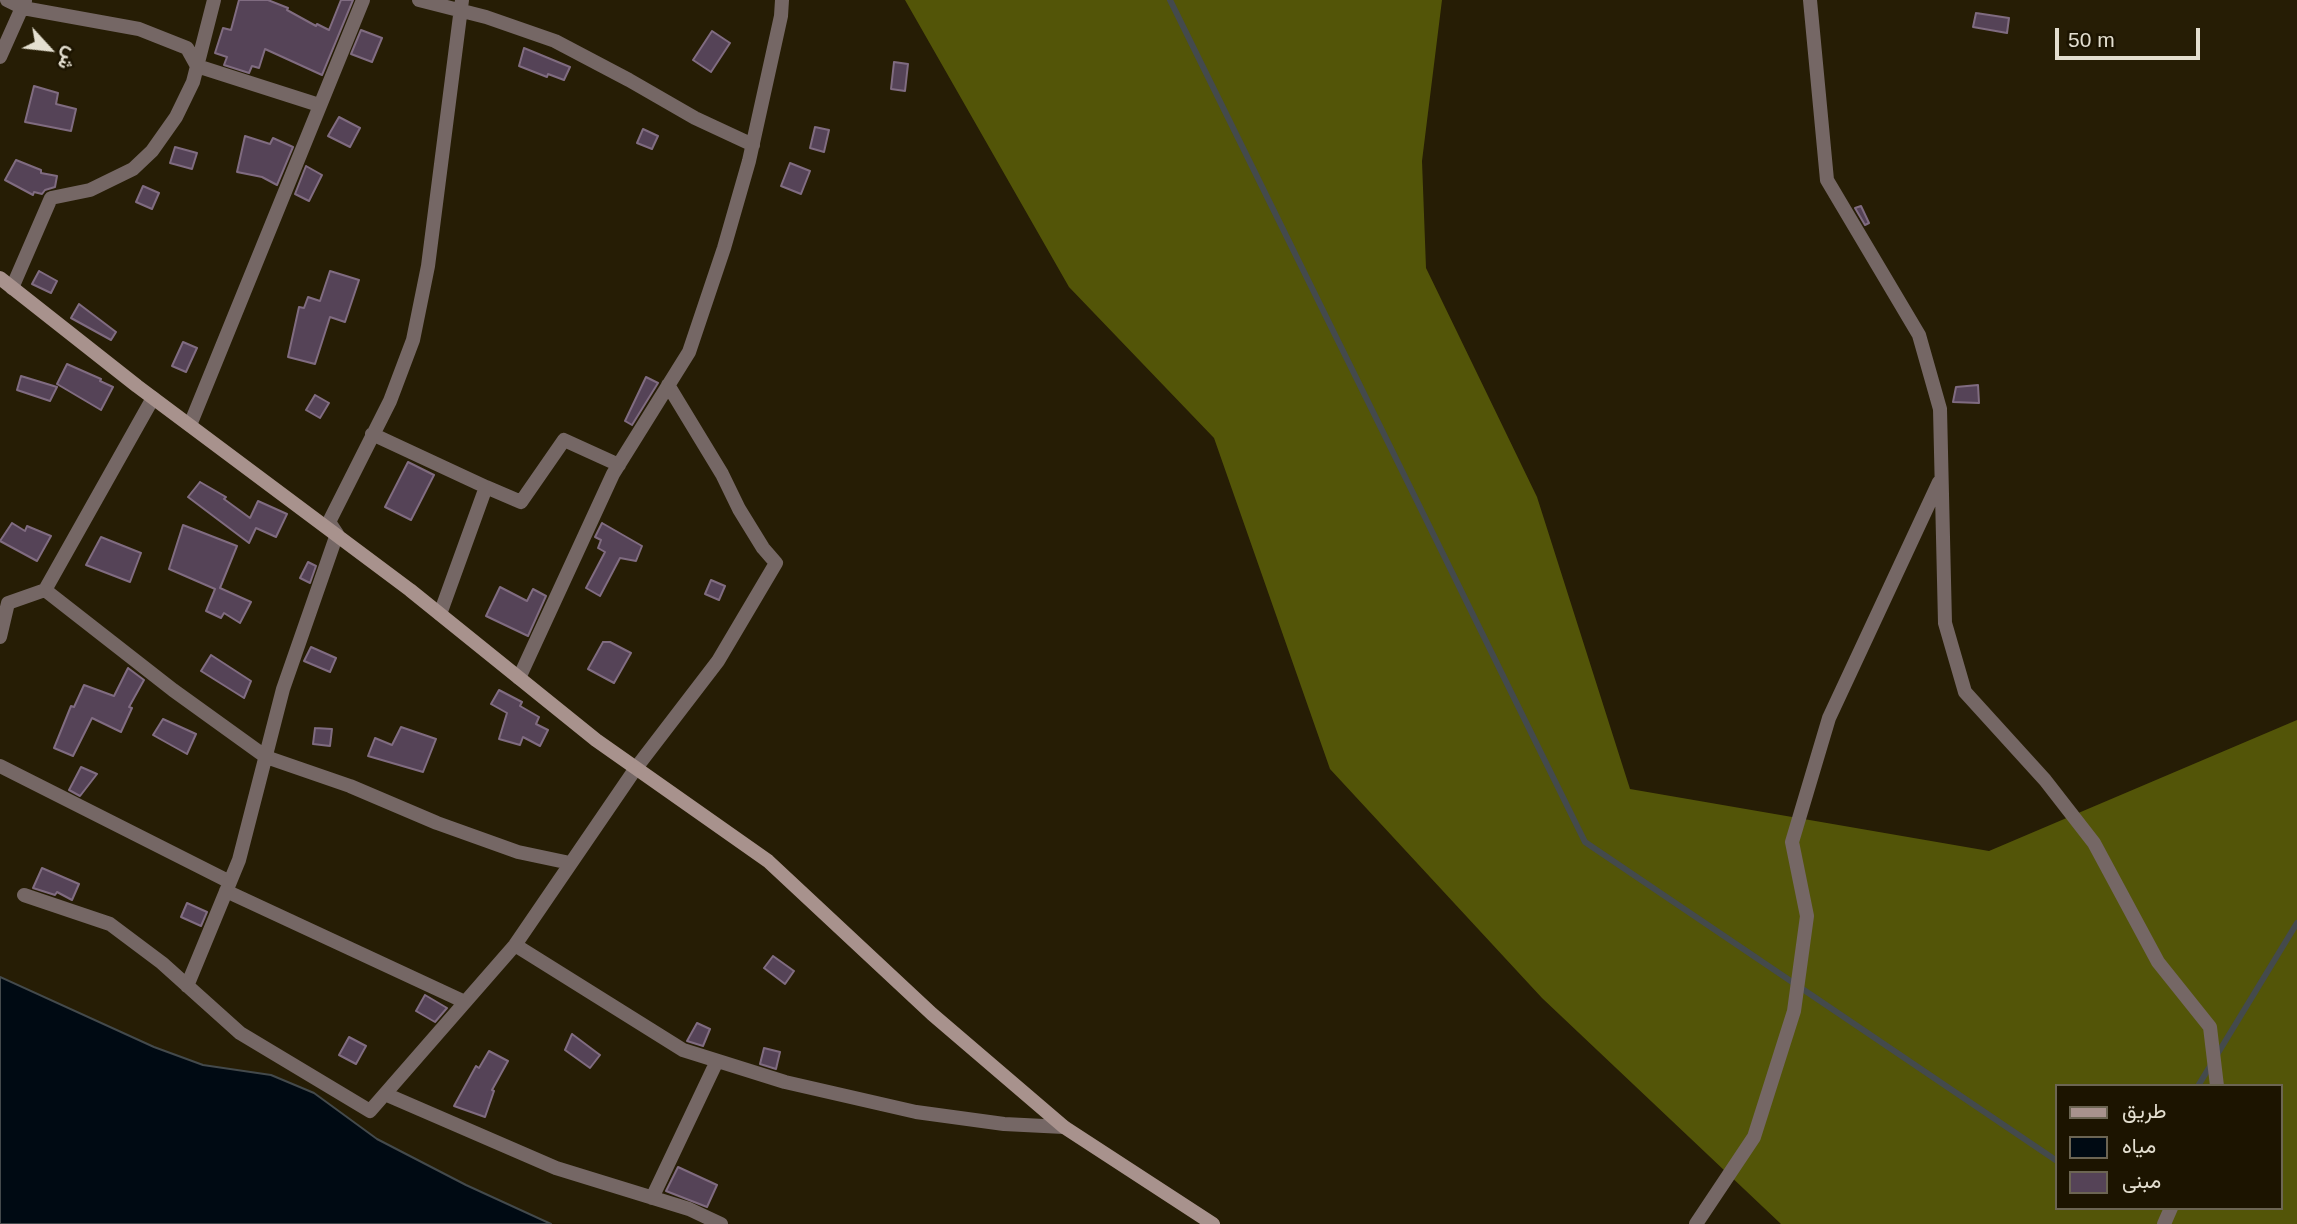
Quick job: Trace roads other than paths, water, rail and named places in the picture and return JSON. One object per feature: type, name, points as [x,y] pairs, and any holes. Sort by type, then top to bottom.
[{"type":"street","points":[[7,0],[139,29],[187,48],[197,66],[319,105]]},
{"type":"street","points":[[12,288],[51,198],[90,190],[133,169],[152,150],[176,117],[193,82],[214,0]]},
{"type":"street","points":[[190,425],[363,0]]},
{"type":"street","points":[[419,0],[461,5],[486,17],[555,41],[629,79],[695,118],[753,145]]},
{"type":"street","points":[[519,678],[619,465],[688,352],[724,248],[753,145],[781,16],[782,0]]},
{"type":"street","points":[[1810,0],[1827,180],[1919,335],[1940,409],[1945,623],[1965,692],[2045,780],[2094,843],[2158,962],[2210,1027],[2217,1084]]},
{"type":"street","points":[[0,57],[24,4]]},
{"type":"street","points":[[337,534],[329,522],[390,401],[413,340],[428,266],[461,5]]},
{"type":"street","points":[[0,278],[153,398],[337,534],[596,740],[768,861],[932,1014],[1064,1127],[1213,1224]]},
{"type":"street","points":[[24,895],[110,924],[162,963],[240,1033],[370,1111],[515,944],[636,768],[718,661],[776,564],[739,509],[722,474],[668,385]]},
{"type":"street","points":[[0,637],[3,612],[8,603],[45,590],[153,398]]},
{"type":"street","points":[[372,434],[522,502],[564,440],[619,465]]},
{"type":"street","points":[[1696,1224],[1754,1137],[1794,1011],[1807,916],[1792,842],[1829,718],[1941,478]]},
{"type":"street","points":[[440,614],[486,487]]},
{"type":"street","points":[[187,986],[239,860],[283,689],[337,534]]},
{"type":"street","points":[[45,590],[173,690],[266,757],[350,786],[437,823],[518,852],[570,863]]},
{"type":"street","points":[[0,766],[228,886],[464,1002]]},
{"type":"street","points":[[515,944],[683,1050],[785,1082],[916,1112],[1004,1124],[1064,1127]]},
{"type":"street","points":[[652,1198],[717,1061]]},
{"type":"street","points":[[385,1094],[556,1168],[689,1209],[721,1224]]},
{"type":"water","points":[[0,977],[154,1047],[203,1065],[271,1075],[314,1093],[377,1139],[466,1185],[551,1224],[0,1224]]},
{"type":"waterway","points":[[1170,0],[1585,842],[2056,1160]]},
{"type":"waterway","points":[[2199,1084],[2297,923]]}]
